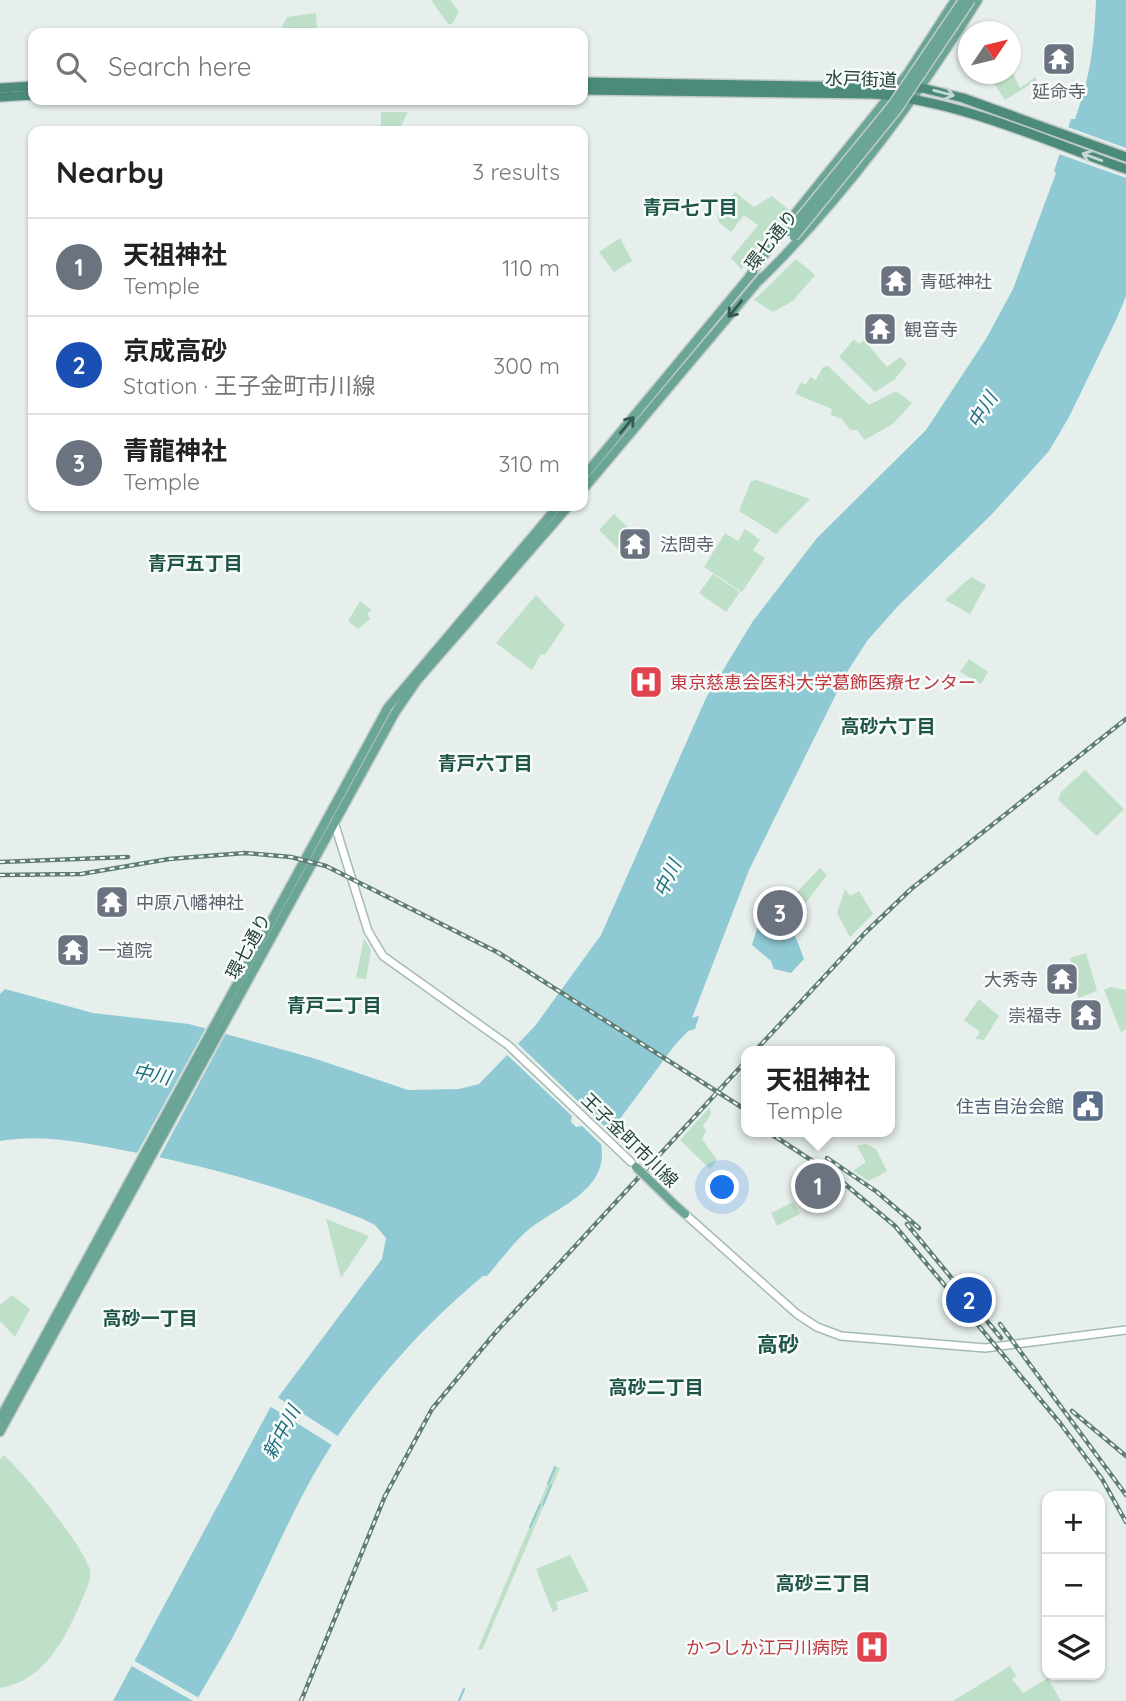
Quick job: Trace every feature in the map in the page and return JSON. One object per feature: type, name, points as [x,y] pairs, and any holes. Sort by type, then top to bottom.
[{"type":"highway","name":"水戸街道","points":[[588,82],[895,91],[966,111],[1126,169]]},
{"type":"highway","points":[[0,88],[28,86]]},
{"type":"highway","name":"水戸街道","points":[[588,90],[873,94],[922,88],[963,98],[1126,156]]},
{"type":"highway","points":[[0,97],[28,95]]},
{"type":"main road","points":[[750,275],[792,217],[895,91],[955,0]]},
{"type":"main road","name":"環七通り","points":[[588,484],[760,280],[791,234],[892,105],[963,0]]},
{"type":"main road","name":"環七通り","points":[[588,471],[750,275],[791,234],[904,100],[971,0]]},
{"type":"main road","points":[[760,280],[795,244],[887,133],[922,88],[978,0]]},
{"type":"main road","points":[[923,51],[920,61],[929,68],[938,64]]},
{"type":"main road","points":[[873,94],[879,112]]},
{"type":"main road","points":[[872,121],[886,125],[887,133]]},
{"type":"main road","name":"環七通り","points":[[0,1432],[2,1420],[296,885],[388,707],[554,511]]},
{"type":"main road","name":"環七通り","points":[[296,885],[407,695],[565,511]]},
{"type":"main road","name":"王子金町市川線","points":[[334,822],[368,931],[378,951],[508,1045],[675,1205],[797,1314],[817,1327],[841,1336],[985,1348],[1126,1329]]},
{"type":"green space","points":[[431,0],[450,0],[459,12],[452,24],[448,24]]},
{"type":"green space","points":[[316,13],[317,28],[282,28],[287,17]]},
{"type":"green space","points":[[1035,77],[1037,80],[1005,100],[995,84],[1018,84],[1020,88]]},
{"type":"green space","points":[[381,112],[408,112],[401,126],[381,126]]},
{"type":"green space","points":[[735,192],[754,207],[772,196],[789,210],[744,263],[742,270],[731,258],[758,225],[744,215],[731,232],[719,222],[717,215]]},
{"type":"green space","points":[[620,238],[632,261],[614,272],[599,252]]},
{"type":"green space","points":[[796,259],[815,275],[793,301],[773,312],[754,300]]},
{"type":"green space","points":[[854,339],[859,344],[864,340],[887,367],[900,357],[907,364],[894,380],[875,392],[839,357]]},
{"type":"green space","points":[[828,366],[869,405],[896,391],[912,403],[894,423],[865,440],[857,430],[850,430],[842,419],[831,415],[832,409],[795,394],[801,382],[806,385],[810,377],[816,380],[823,367]]},
{"type":"green space","points":[[756,480],[810,499],[776,534],[739,511],[751,481]]},
{"type":"green space","points":[[614,514],[633,532],[617,548],[599,530]]},
{"type":"green space","points":[[745,529],[760,540],[753,550],[765,558],[742,592],[704,567],[725,533],[738,541]]},
{"type":"green space","points":[[713,574],[740,592],[726,612],[699,593]]},
{"type":"green space","points":[[971,577],[986,585],[970,614],[945,600]]},
{"type":"green space","points":[[536,595],[565,625],[545,655],[541,654],[532,670],[496,643]]},
{"type":"green space","points":[[360,601],[372,610],[367,614],[370,619],[358,629],[348,621]]},
{"type":"green space","points":[[969,659],[988,672],[981,684],[960,672]]},
{"type":"green space","points":[[1085,770],[1124,809],[1097,836],[1058,800],[1061,792]]},
{"type":"green space","points":[[820,868],[827,875],[800,910],[794,909],[786,914],[781,909]]},
{"type":"green space","points":[[845,889],[850,896],[859,891],[873,914],[850,937],[837,913]]},
{"type":"green space","points":[[364,938],[371,950],[366,979],[356,978]]},
{"type":"green space","points":[[1086,953],[1097,991],[1079,998],[1068,970],[1073,968],[1070,958]]},
{"type":"green space","points":[[1111,987],[1126,990],[1126,1029],[1121,1032],[1104,990]]},
{"type":"green space","points":[[979,999],[999,1016],[984,1040],[975,1039],[980,1032],[964,1020]]},
{"type":"green space","points":[[710,1107],[711,1114],[703,1126],[706,1131],[702,1139],[717,1160],[710,1169],[680,1140]]},
{"type":"green space","points":[[866,1144],[876,1149],[887,1171],[869,1181],[853,1171],[866,1162],[857,1146]]},
{"type":"green space","points":[[793,1202],[800,1214],[777,1226],[771,1213]]},
{"type":"green space","points":[[326,1219],[369,1236],[341,1278]]},
{"type":"green space","points":[[12,1295],[30,1309],[15,1337],[0,1321],[0,1305]]},
{"type":"green space","points":[[3,1455],[66,1529],[86,1561],[90,1575],[75,1616],[51,1656],[29,1677],[0,1688],[0,1460]]},
{"type":"green space","points":[[555,1466],[560,1468],[482,1650],[478,1649]]},
{"type":"green space","points":[[570,1555],[589,1591],[556,1602],[558,1609],[553,1613],[536,1569]]},
{"type":"green space","points":[[1010,1666],[1016,1676],[1012,1679],[1023,1693],[1049,1680],[1061,1701],[953,1701]]},
{"type":"water","points":[[1096,0],[1126,0],[1126,296],[1069,417],[1049,451],[992,514],[898,606],[867,641],[847,672],[749,870],[692,1018],[699,1016],[695,1029],[688,1031],[675,1045],[601,1144],[602,1160],[590,1185],[579,1196],[522,1235],[487,1276],[483,1276],[461,1295],[420,1335],[364,1399],[331,1446],[307,1488],[238,1628],[196,1701],[113,1701],[270,1408],[382,1259],[386,1238],[375,1225],[363,1219],[304,1197],[214,1170],[76,1142],[31,1138],[0,1141],[0,994],[5,989],[93,1013],[189,1024],[313,1058],[408,1090],[459,1089],[479,1084],[535,1026],[601,935],[706,698],[753,621],[817,538],[926,430],[986,339],[1013,289],[1056,173],[1054,171],[1071,119],[1075,119],[1091,60]]},
{"type":"water","points":[[777,920],[792,931],[804,959],[791,973],[774,969],[771,961],[752,945],[758,925],[763,927]]},
{"type":"pier","points":[[1065,126],[1126,148],[1126,178],[1056,153]]},
{"type":"pier","points":[[207,1026],[227,1031],[158,1160],[136,1155]]},
{"type":"pier","points":[[516,1042],[582,1105],[589,1105],[593,1109],[593,1115],[612,1134],[605,1148],[582,1126],[576,1127],[571,1122],[572,1116],[505,1053]]},
{"type":"pier","points":[[274,1395],[341,1438],[335,1447],[268,1405]]},
{"type":"pier","points":[[133,1660],[201,1699],[200,1701],[193,1701],[130,1665]]},
{"type":"waterway","points":[[548,1484],[555,1467]]},
{"type":"waterway","points":[[543,1505],[551,1485]]},
{"type":"waterway","points":[[530,1527],[540,1505]]},
{"type":"waterway","points":[[459,1701],[464,1689]]},
{"type":"railway","points":[[760,1046],[865,933],[911,889],[1126,719]]},
{"type":"railway","points":[[0,875],[81,874],[169,859],[245,853],[291,857],[326,866],[499,953],[741,1107]]},
{"type":"railway","points":[[0,862],[128,857]]},
{"type":"railway","points":[[301,1701],[385,1496],[432,1409],[495,1333],[741,1066]]},
{"type":"railway","points":[[776,1137],[834,1175],[895,1226],[1060,1423],[1102,1479],[1126,1522]]},
{"type":"railway","points":[[827,1158],[877,1192],[919,1228]]},
{"type":"railway","points":[[907,1224],[1001,1338]]},
{"type":"railway","points":[[1000,1324],[1126,1495]]},
{"type":"railway","points":[[1072,1411],[1126,1456]]},
{"type":"place","name":"延命寺","points":[[1059,59]]},
{"type":"place","name":"青砥神社","points":[[896,281]]},
{"type":"place","name":"観音寺","points":[[880,329]]},
{"type":"place","name":"法問寺","points":[[635,544]]},
{"type":"place","name":"東京慈恵会医科大学葛飾医療センター","points":[[646,682]]},
{"type":"place","name":"中原八幡神社","points":[[112,902]]},
{"type":"place","name":"青龍神社","points":[[780,913]]},
{"type":"place","name":"一道院","points":[[73,950]]},
{"type":"place","name":"大秀寺","points":[[1062,979]]},
{"type":"place","name":"崇福寺","points":[[1086,1015]]},
{"type":"place","name":"住吉自治会館","points":[[1088,1106]]},
{"type":"place","name":"天祖神社","points":[[818,1186]]},
{"type":"place","name":"京成高砂","points":[[969,1300]]},
{"type":"place","name":"かつしか江戸川病院","points":[[872,1647]]},
{"type":"district","name":"青戸七丁目","points":[[690,207]]},
{"type":"district","name":"青戸五丁目","points":[[195,563]]},
{"type":"district","name":"高砂六丁目","points":[[888,726]]},
{"type":"district","name":"青戸六丁目","points":[[485,763]]},
{"type":"district","name":"青戸二丁目","points":[[334,1005]]},
{"type":"district","name":"高砂一丁目","points":[[150,1318]]},
{"type":"district","name":"高砂","points":[[778,1344]]},
{"type":"district","name":"高砂二丁目","points":[[656,1387]]},
{"type":"district","name":"高砂三丁目","points":[[823,1583]]},
{"type":"water label","name":"中川","points":[[982,410]]},
{"type":"water label","name":"中川","points":[[667,878]]},
{"type":"water label","name":"中川","points":[[152,1074]]},
{"type":"water label","name":"新中川","points":[[281,1432]]}]
